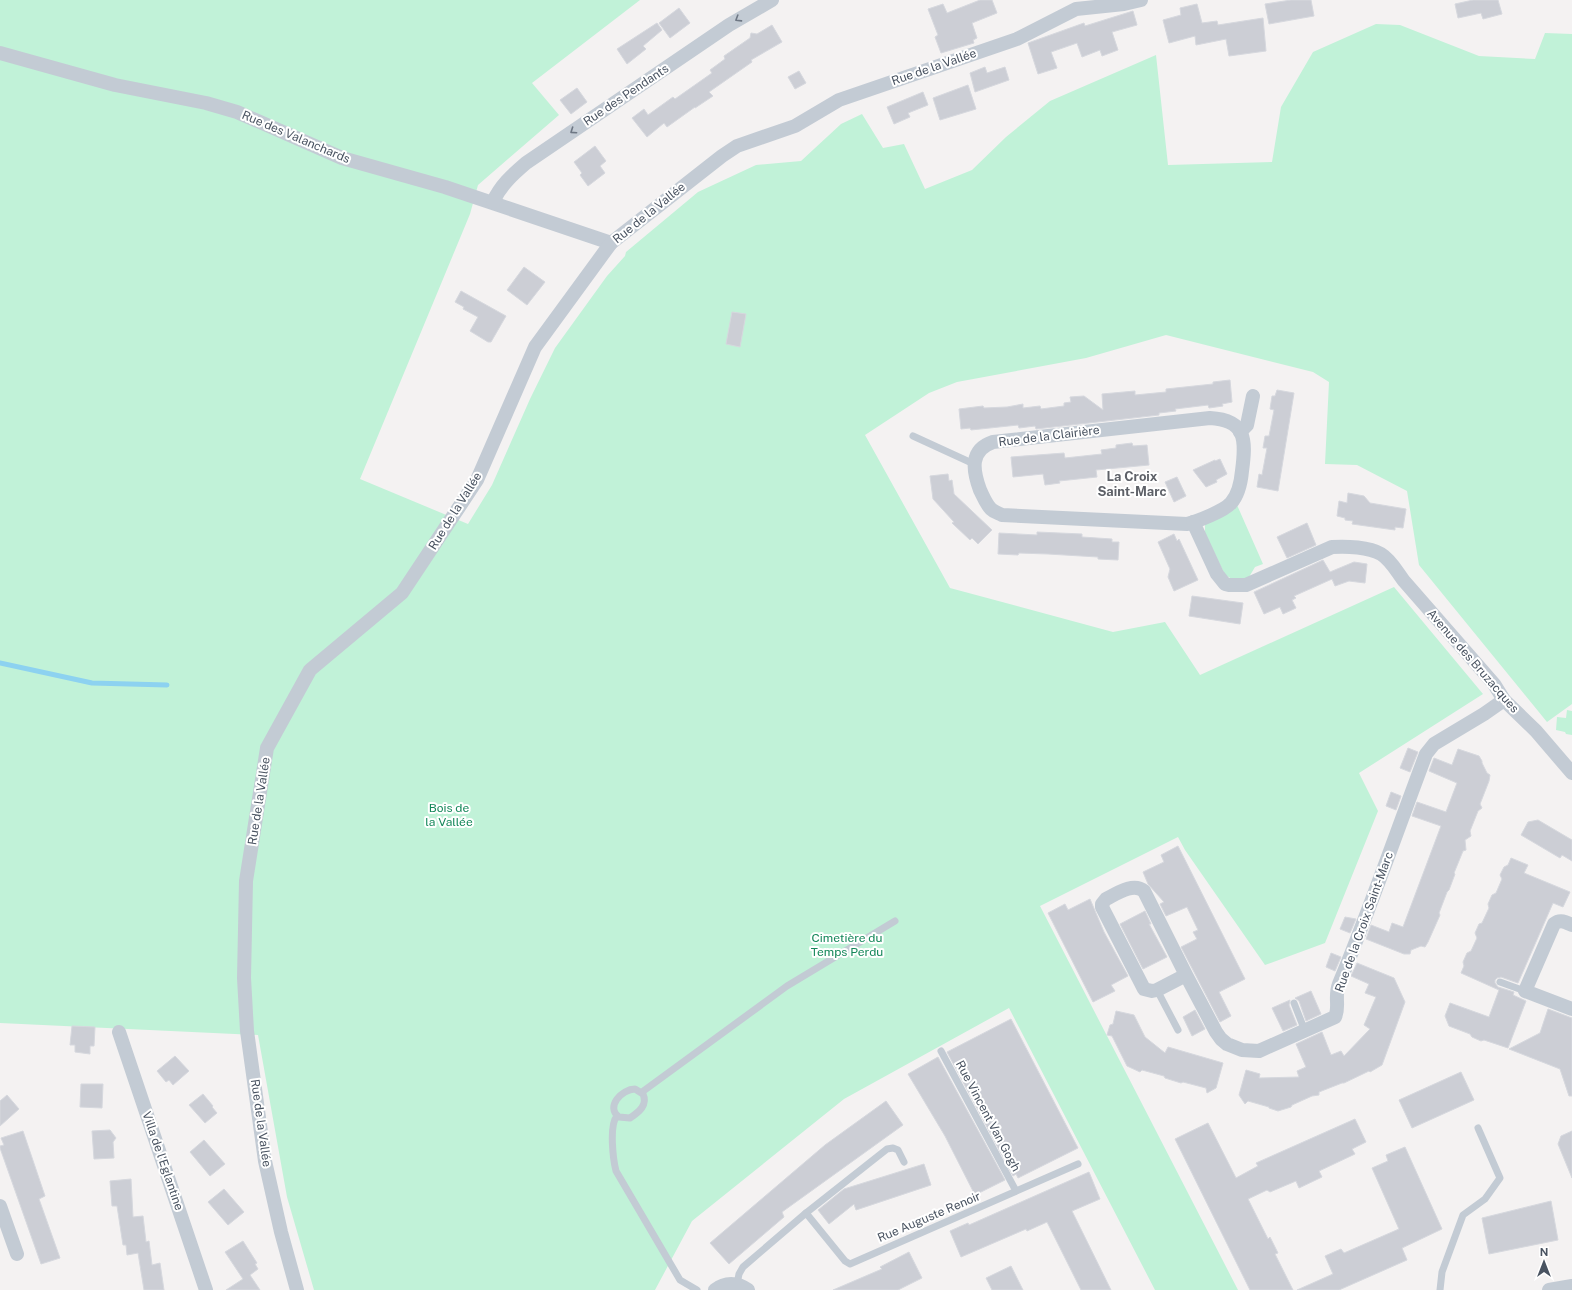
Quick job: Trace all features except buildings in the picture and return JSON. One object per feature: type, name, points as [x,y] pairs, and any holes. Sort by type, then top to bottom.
[{"type":"street","name":"Rue des Pendants","points":[[493,202],[500,189],[508,179],[526,163],[728,25],[772,0]]},
{"type":"street","name":"Rue de la Vallée","points":[[297,1290],[281,1232],[265,1161],[247,1030],[244,978],[246,881],[267,748],[310,670],[402,594],[477,480],[535,347],[611,243],[716,160],[736,146],[795,126],[838,100],[1017,39],[1076,9],[1124,4],[1141,0]]},
{"type":"street","name":"Rue des Valanchards","points":[[0,53],[115,85],[206,103],[237,112],[342,158],[493,202],[611,243]]},
{"type":"street","points":[[974,464],[974,471],[987,504],[995,512],[1002,515],[1170,524],[1194,522],[1230,504],[1238,492],[1245,446],[1240,432],[1247,425],[1253,396]]},
{"type":"street","name":"Rue de la Clairière","points":[[974,464],[983,447],[987,444],[1001,441],[1210,418],[1227,420],[1240,432]]},
{"type":"street","name":"Avenue des Bruzacques","points":[[1194,522],[1217,574],[1225,584],[1229,585],[1246,585],[1332,547],[1376,552],[1393,566],[1494,684],[1504,700],[1536,731],[1572,773]]},
{"type":"street","name":"Rue de la Croix Saint-Marc","points":[[1157,990],[1147,990],[1142,986],[1102,907],[1102,904],[1106,898],[1132,887],[1141,888],[1144,891],[1186,976],[1216,1032],[1227,1044],[1242,1050],[1259,1051],[1336,1017],[1337,990],[1354,949],[1426,754],[1434,744],[1484,714],[1504,700]]},
{"type":"street","points":[[1572,925],[1564,921],[1554,924],[1526,991],[1572,1009]]},
{"type":"street","points":[[1157,990],[1186,976]]},
{"type":"street","name":"Villa de l'Eglantine","points":[[119,1032],[206,1290]]},
{"type":"street","points":[[0,1206],[17,1254]]},
{"type":"street","points":[[715,1290],[724,1285],[742,1287]]},
{"type":"street","points":[[1549,1290],[1572,1286]]},
{"type":"lane","points":[[913,436],[974,464]]},
{"type":"lane","points":[[642,1092],[787,986],[895,921]]},
{"type":"lane","points":[[1500,982],[1526,991]]},
{"type":"lane","points":[[1157,990],[1178,1030]]},
{"type":"lane","points":[[1294,1003],[1305,1031]]},
{"type":"lane","name":"Rue Vincent Van Gogh","points":[[941,1051],[1016,1191]]},
{"type":"lane","points":[[632,1089],[637,1089],[642,1092],[645,1098],[644,1106],[630,1118],[624,1119],[617,1116],[614,1112],[614,1106],[617,1099],[632,1089]]},
{"type":"lane","points":[[617,1116],[612,1126],[616,1171],[680,1280],[697,1290]]},
{"type":"lane","points":[[1440,1290],[1442,1272],[1463,1215],[1485,1198],[1500,1178],[1478,1128]]},
{"type":"lane","points":[[742,1287],[739,1274],[743,1267],[806,1213],[887,1149],[893,1148],[898,1150],[904,1162]]},
{"type":"lane","name":"Rue Auguste Renoir","points":[[806,1213],[845,1261],[850,1264],[1078,1164]]},
{"type":"green space","name":"Bois de la Vallée","points":[[0,0],[640,0],[532,83],[559,115],[478,185],[470,214],[360,479],[468,524],[492,485],[530,399],[555,348],[607,276],[625,256],[626,252],[698,192],[756,165],[801,161],[841,124],[862,114],[883,148],[904,144],[925,189],[972,170],[1006,137],[1050,101],[1156,55],[1168,165],[1272,162],[1281,107],[1313,52],[1376,24],[1400,25],[1479,56],[1535,59],[1545,33],[1572,34],[1572,704],[1547,722],[1419,565],[1407,491],[1357,465],[1325,464],[1329,382],[1313,372],[1166,335],[1086,358],[957,382],[929,393],[865,435],[950,588],[1113,632],[1165,622],[1200,675],[1394,587],[1483,694],[1359,773],[1378,811],[1325,943],[1265,965],[1185,850],[1178,837],[1040,906],[1238,1290],[1155,1290],[1009,1008],[844,1099],[692,1221],[655,1290],[314,1290],[287,1197],[258,1035],[0,1023]]},
{"type":"green space","points":[[1237,505],[1263,564],[1255,567],[1249,577],[1244,579],[1232,579],[1225,575],[1205,533],[1205,525],[1207,520]]},
{"type":"green space","points":[[1567,710],[1572,711],[1572,735],[1556,730],[1557,717],[1566,718]]},
{"type":"waterway","points":[[0,663],[92,683],[167,685]]},
{"type":"district","name":"La Croix Saint-Marc","points":[[1132,484]]},
{"type":"park label","name":"Cimetière du Temps Perdu","points":[[847,945]]}]
